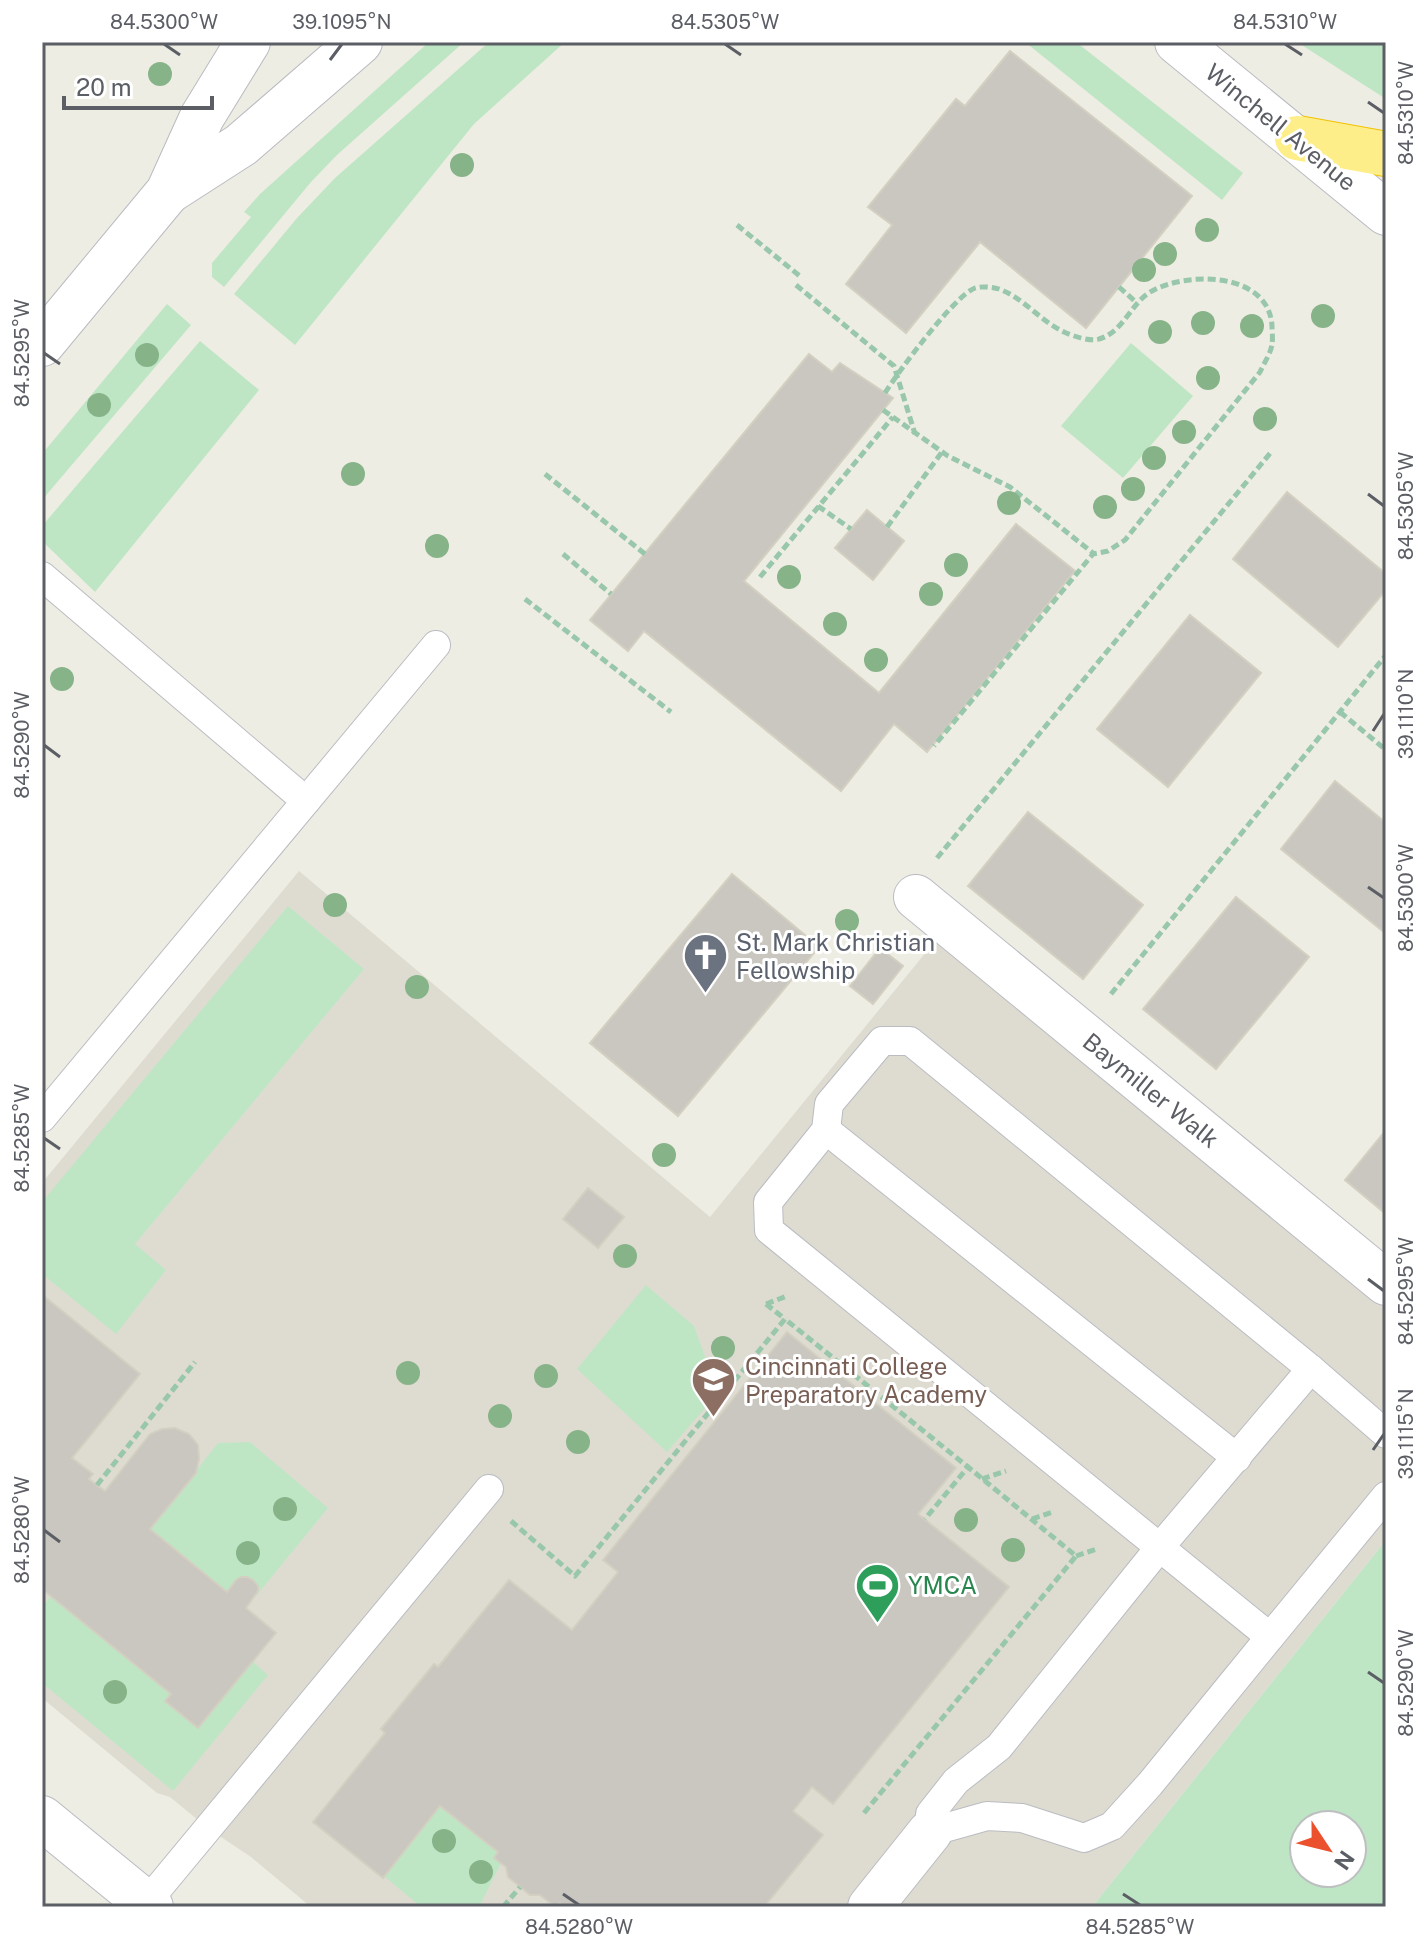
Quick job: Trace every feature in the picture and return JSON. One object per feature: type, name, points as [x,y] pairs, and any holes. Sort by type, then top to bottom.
[{"type":"highway","points":[[1297,138],[1386,154]]},
{"type":"main road","points":[[42,344],[168,192],[202,117],[248,42]]},
{"type":"main road","points":[[168,192],[241,145],[360,42]]},
{"type":"main road","name":"Winchell Avenue","points":[[1177,42],[1386,213]]},
{"type":"main road","name":"Baymiller Walk","points":[[916,897],[1386,1283]]},
{"type":"main road","points":[[42,1818],[148,1905]]},
{"type":"main road","points":[[870,1907],[930,1832]]},
{"type":"lane","points":[[42,576],[306,801]]},
{"type":"lane","points":[[42,1118],[436,645]]},
{"type":"lane","points":[[1270,1637],[769,1230],[768,1202],[826,1130],[829,1104],[882,1041],[910,1041],[1386,1434]]},
{"type":"lane","points":[[826,1130],[1237,1458]]},
{"type":"lane","points":[[1311,1369],[1160,1547],[999,1747],[956,1781],[930,1814],[930,1832],[987,1816],[1022,1818],[1084,1838],[1112,1826],[1150,1784],[1386,1496]]},
{"type":"lane","points":[[148,1905],[489,1489]]},
{"type":"path","points":[[737,225],[801,277]]},
{"type":"path","points":[[885,393],[896,375],[962,296],[977,287],[996,287],[1015,296],[1051,326],[1073,336],[1098,340],[1116,330],[1137,303],[1153,290],[1186,280],[1225,279],[1248,289],[1261,298],[1271,318],[1273,344],[1260,372],[1125,540],[1108,551],[1093,554],[934,746]]},
{"type":"path","points":[[796,285],[894,366],[915,434]]},
{"type":"path","points":[[1119,287],[1137,303]]},
{"type":"path","points":[[883,410],[948,456],[1010,487],[1093,554]]},
{"type":"path","points":[[760,577],[893,417]]},
{"type":"path","points":[[916,897],[918,882],[1272,451]]},
{"type":"path","points":[[887,527],[942,452]]},
{"type":"path","points":[[545,474],[645,554]]},
{"type":"path","points":[[818,506],[851,529]]},
{"type":"path","points":[[563,554],[611,594]]},
{"type":"path","points":[[525,599],[671,712]]},
{"type":"path","points":[[1080,1032],[1386,655]]},
{"type":"path","points":[[1340,712],[1386,750]]},
{"type":"path","points":[[766,1304],[1076,1556],[864,1813]]},
{"type":"path","points":[[507,1518],[575,1576],[785,1319]]},
{"type":"path","points":[[97,1485],[195,1362]]},
{"type":"path","points":[[925,1519],[968,1467]]},
{"type":"path","points":[[503,1907],[520,1887]]},
{"type":"shaded area","name":"Cincinnati College Preparatory Academy","points":[[299,871],[710,1217],[940,935],[1386,1297],[1386,1540],[1092,1907],[311,1907],[251,1857],[209,1829],[170,1797],[157,1793],[42,1698],[42,1183]]},
{"type":"green space","points":[[429,42],[464,42],[337,155],[224,287],[212,277],[212,263],[251,217],[244,212],[260,194]]},
{"type":"green space","points":[[489,42],[565,42],[474,124],[295,345],[234,294],[335,178]]},
{"type":"green space","points":[[1025,42],[1076,42],[1243,173],[1222,200]]},
{"type":"green space","points":[[1297,42],[1386,42],[1386,99]]},
{"type":"green space","points":[[167,304],[191,325],[42,500],[42,454]]},
{"type":"green space","points":[[200,341],[259,390],[95,592],[42,541],[42,526]]},
{"type":"green space","points":[[1131,343],[1193,396],[1123,478],[1061,426]]},
{"type":"green space","points":[[288,906],[364,969],[135,1244],[166,1270],[116,1334],[42,1274],[42,1202]]},
{"type":"green space","points":[[646,1285],[694,1326],[718,1393],[667,1452],[577,1369]]},
{"type":"green space","points":[[250,1442],[328,1508],[256,1596],[257,1584],[247,1577],[227,1592],[150,1529],[218,1443]]},
{"type":"green space","points":[[1386,1540],[1386,1907],[1092,1907]]},
{"type":"green space","points":[[51,1596],[171,1694],[165,1702],[198,1728],[253,1662],[268,1675],[173,1791],[42,1683],[42,1607]]},
{"type":"green space","points":[[440,1806],[498,1852],[501,1863],[479,1907],[421,1907],[384,1876]]},
{"type":"building","points":[[1010,51],[1192,196],[1086,328],[980,242],[906,333],[846,284],[892,225],[868,207],[956,99],[965,106]]},
{"type":"building","points":[[809,354],[832,372],[840,363],[893,398],[744,581],[879,693],[1016,524],[1075,571],[927,752],[894,724],[841,791],[644,631],[628,651],[590,620]]},
{"type":"building","points":[[1287,492],[1386,574],[1386,590],[1338,647],[1233,559]]},
{"type":"building","points":[[867,510],[904,541],[873,580],[835,548]]},
{"type":"building","points":[[1190,615],[1261,673],[1168,787],[1097,729]]},
{"type":"building","points":[[1335,781],[1386,823],[1385,933],[1281,849]]},
{"type":"building","points":[[1028,812],[1143,905],[1083,979],[968,886]]},
{"type":"building","name":"St. Mark Christian Fellowship","points":[[732,874],[819,947],[678,1116],[590,1043]]},
{"type":"building","points":[[1236,897],[1309,957],[1216,1069],[1143,1009]]},
{"type":"building","points":[[880,948],[903,966],[873,1004],[850,986]]},
{"type":"building","points":[[1386,1130],[1386,1214],[1345,1180]]},
{"type":"building","points":[[588,1188],[624,1217],[598,1248],[563,1219]]},
{"type":"building","points":[[45,1297],[140,1374],[72,1458],[93,1474],[89,1479],[105,1491],[150,1434],[175,1428],[189,1434],[198,1445],[196,1473],[150,1529],[227,1592],[241,1577],[253,1580],[258,1591],[246,1608],[276,1633],[198,1728],[165,1701],[171,1694],[42,1589],[42,1300]]},
{"type":"building","points":[[787,1332],[956,1468],[918,1514],[1009,1587],[833,1804],[812,1787],[793,1811],[823,1835],[764,1907],[565,1907],[560,1903],[555,1907],[540,1895],[530,1895],[508,1877],[506,1867],[494,1858],[498,1852],[440,1806],[383,1878],[313,1822],[385,1733],[381,1729],[434,1664],[438,1667],[509,1580],[572,1630],[618,1572],[603,1560]]},
{"type":"place","name":"St. Mark Christian Fellowship","points":[[705,995]]},
{"type":"place","name":"Cincinnati College Preparatory Academy","points":[[714,1419]]},
{"type":"place","name":"YMCA","points":[[877,1624]]}]
